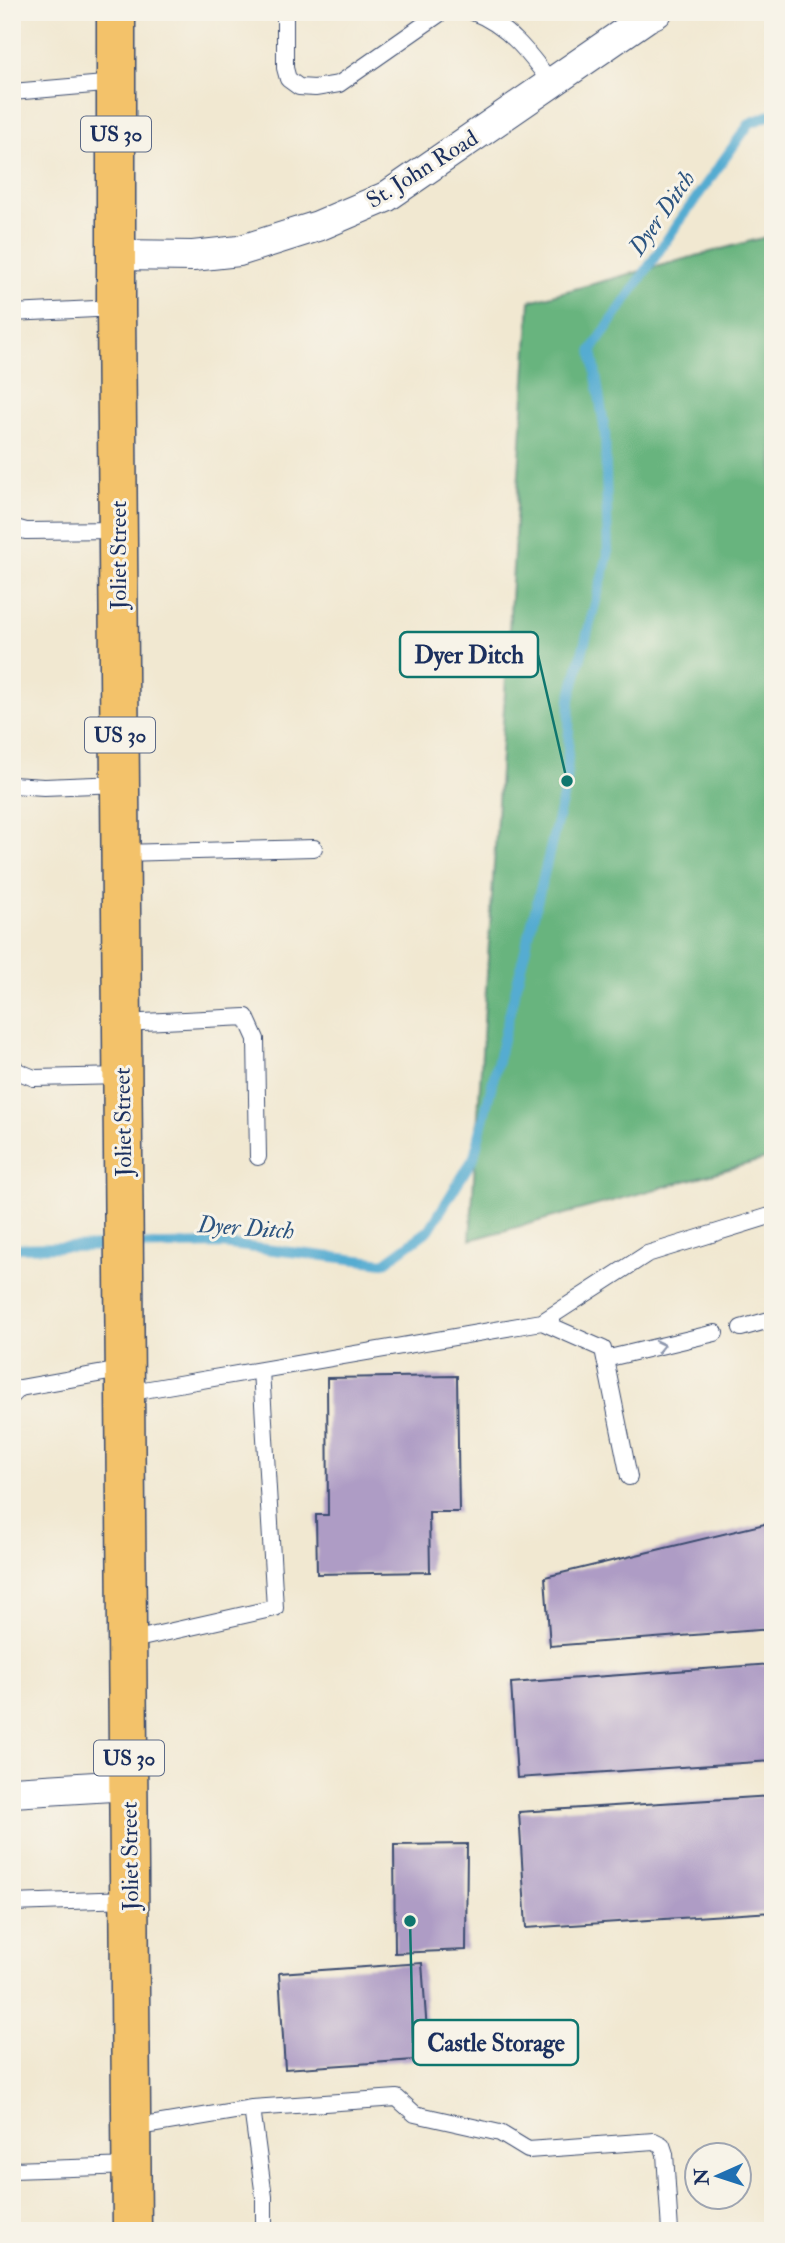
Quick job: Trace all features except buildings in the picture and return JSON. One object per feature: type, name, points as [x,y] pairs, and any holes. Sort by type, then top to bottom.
[{"type":"main road","name":"Joliet Street","points":[[116,12],[116,308],[132,2231]]},
{"type":"street","name":"St. John Road","points":[[116,255],[193,256],[239,251],[318,226],[386,197],[657,12]]},
{"type":"street","points":[[12,1792],[129,1785]]},
{"type":"lane","points":[[285,12],[285,68],[288,79],[299,87],[315,88],[339,84],[442,12]]},
{"type":"lane","points":[[473,12],[501,18],[551,83]]},
{"type":"lane","points":[[12,92],[116,83]]},
{"type":"lane","points":[[12,313],[116,308]]},
{"type":"lane","points":[[12,527],[26,531],[118,530]]},
{"type":"lane","points":[[12,785],[44,787],[120,784]]},
{"type":"lane","points":[[121,853],[314,848]]},
{"type":"lane","points":[[122,1023],[246,1017],[256,1039],[258,1157]]},
{"type":"lane","points":[[12,1063],[17,1072],[34,1078],[123,1076]]},
{"type":"lane","points":[[12,1396],[20,1388],[261,1370],[542,1322],[647,1254],[773,1214]]},
{"type":"lane","points":[[741,1328],[773,1319]]},
{"type":"lane","points":[[542,1322],[603,1349],[629,1477]]},
{"type":"lane","points":[[605,1359],[715,1333]]},
{"type":"lane","points":[[128,1642],[275,1608],[261,1370]]},
{"type":"lane","points":[[12,1903],[130,1899]]},
{"type":"lane","points":[[132,2129],[252,2108],[397,2098],[415,2114],[500,2133],[528,2150],[654,2141],[662,2145],[666,2154],[670,2231]]},
{"type":"lane","points":[[252,2108],[264,2197],[264,2231]]},
{"type":"lane","points":[[12,2170],[132,2166]]},
{"type":"green space","points":[[773,235],[773,1157],[470,1240],[530,301]]},
{"type":"waterway","name":"Dyer Ditch","points":[[12,1248],[222,1244],[384,1263],[429,1230],[474,1157],[567,781],[570,699],[608,555],[605,432],[592,350],[750,123],[773,114]]},
{"type":"place","name":"Dyer Ditch","points":[[567,781]]},
{"type":"place","name":"Castle Storage","points":[[410,1921]]}]
